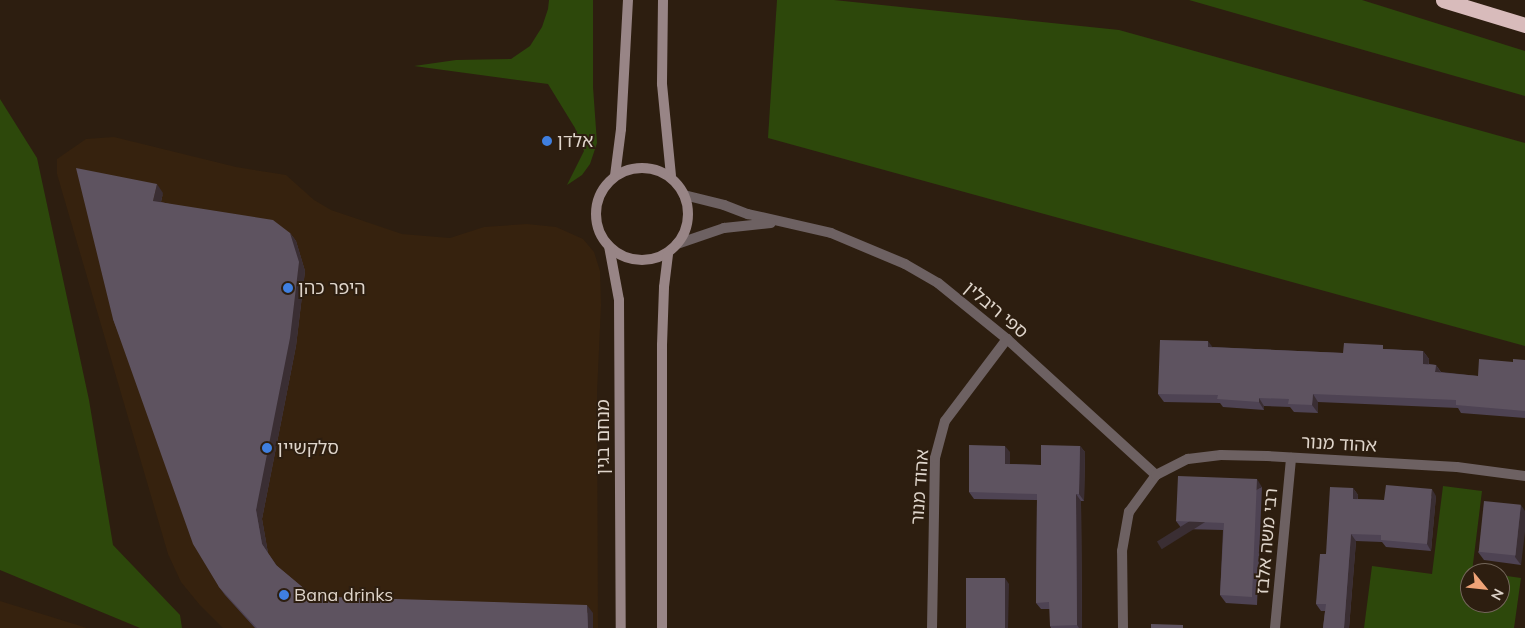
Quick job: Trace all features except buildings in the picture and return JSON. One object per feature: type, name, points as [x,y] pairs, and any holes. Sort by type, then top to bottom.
[{"type":"highway","points":[[1443,0],[1525,25]]},
{"type":"main road","points":[[615,176],[621,129],[628,0]]},
{"type":"main road","points":[[663,0],[662,84],[671,176],[684,195],[688,217],[684,231],[677,244],[668,252],[656,258],[635,260],[619,255],[599,234],[595,214],[597,200],[603,186],[615,176],[630,168],[645,167],[671,176]]},
{"type":"main road","name":"מנחם בגין","points":[[609,246],[619,300],[621,628]]},
{"type":"main road","points":[[662,628],[662,345],[664,287],[668,252]]},
{"type":"street","name":"ספי ריבלין","points":[[684,195],[724,205],[748,214],[831,234],[905,264],[938,283],[1007,339],[1156,475]]},
{"type":"street","name":"ספי ריבלין","points":[[677,244],[724,228],[784,222]]},
{"type":"street","name":"אהוד מנור","points":[[932,628],[935,458],[945,421],[1007,339]]},
{"type":"street","name":"אהוד מנור","points":[[1156,475],[1188,459],[1220,454],[1457,467],[1525,476]]},
{"type":"street","name":"רבי משה אלבז","points":[[1275,628],[1291,458]]},
{"type":"street","points":[[1123,628],[1122,551],[1128,512],[1156,475]]},
{"type":"shaded area","points":[[114,137],[236,167],[286,175],[314,200],[331,210],[402,234],[450,238],[484,227],[527,224],[556,227],[583,239],[594,252],[600,271],[601,305],[597,393],[598,628],[223,628],[199,604],[181,582],[168,554],[57,174],[57,159],[86,139]]},
{"type":"shaded area","points":[[0,601],[87,628],[0,628]]},
{"type":"green space","points":[[549,0],[593,0],[593,87],[597,143],[590,164],[582,175],[567,185],[584,151],[575,128],[548,84],[414,66],[456,60],[511,59],[530,46],[542,27]]},
{"type":"green space","points":[[777,0],[834,0],[1119,30],[1525,143],[1525,346],[768,138]]},
{"type":"green space","points":[[1189,0],[1362,0],[1525,51],[1525,96]]},
{"type":"green space","points":[[0,99],[37,158],[89,400],[113,545],[180,615],[182,628],[140,628],[0,570]]},
{"type":"green space","points":[[1443,486],[1482,491],[1473,563],[1460,563],[1460,613],[1510,613],[1510,576],[1521,578],[1514,628],[1364,628],[1372,566],[1432,574]]},
{"type":"place","name":"אלדן","points":[[547,141]]},
{"type":"place","name":"היפר כהן","points":[[288,288]]},
{"type":"place","name":"סלקשיין","points":[[267,448]]},
{"type":"place","name":"Bana drinks","points":[[284,595]]}]
